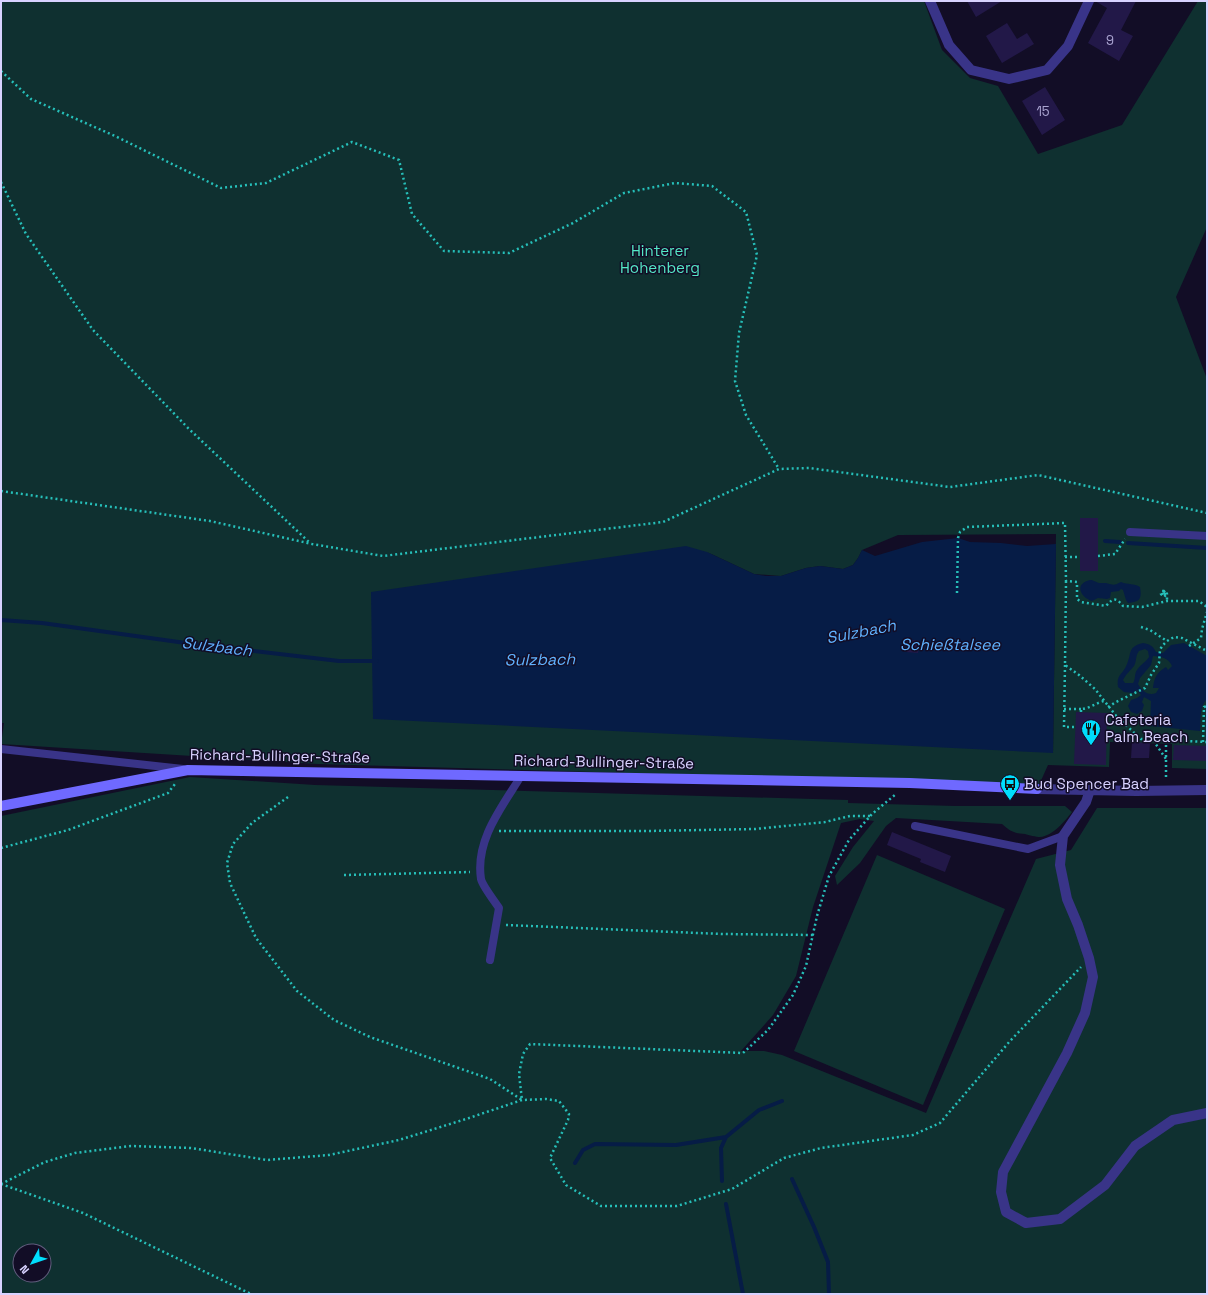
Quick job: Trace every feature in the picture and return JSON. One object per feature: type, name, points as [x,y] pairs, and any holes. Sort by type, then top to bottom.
[{"type":"street","points":[[930,1],[949,45],[971,70],[1008,79],[1047,70],[1068,46],[1089,1]]},
{"type":"street","points":[[1,806],[188,770]]},
{"type":"street","name":"Richard-Bullinger-Straße","points":[[188,770],[910,783],[1037,789],[1207,790]]},
{"type":"street","points":[[1090,790],[1086,802],[1063,836],[1060,866],[1067,899],[1078,925],[1089,958],[1093,977],[1085,1013],[1067,1053],[1003,1172],[1001,1192],[1006,1212],[1026,1223],[1060,1219],[1104,1186],[1135,1146],[1173,1120],[1207,1113]]},
{"type":"lane","points":[[1130,532],[1207,536]]},
{"type":"lane","name":"Richard-Bullinger-Straße","points":[[1,749],[188,770]]},
{"type":"lane","points":[[490,960],[499,908],[481,881],[481,855],[490,825],[521,776]]},
{"type":"lane","points":[[915,826],[1028,849],[1063,836]]},
{"type":"path","points":[[1,71],[31,99],[115,136],[222,188],[266,183],[352,142],[399,160],[412,214],[444,251],[510,253],[573,223],[624,193],[675,183],[712,186],[746,212],[757,255],[739,333],[735,381],[746,414],[779,469]]},
{"type":"path","points":[[1,182],[26,234],[93,330],[189,429],[312,544]]},
{"type":"path","points":[[1,491],[210,521],[312,544],[383,556],[663,522],[779,469],[809,468],[950,487],[1038,475],[1207,513]]},
{"type":"path","points":[[957,593],[958,538],[960,532],[966,527],[1065,523],[1066,581],[1064,727],[1076,727]]},
{"type":"path","points":[[1098,556],[1115,554],[1130,532]]},
{"type":"path","points":[[1065,557],[1080,556]]},
{"type":"path","points":[[1066,581],[1077,582],[1077,599],[1081,602],[1106,606],[1115,599],[1120,601],[1123,606],[1142,607],[1167,601],[1199,601],[1207,607]]},
{"type":"path","points":[[1164,594],[1165,594],[1163,596],[1162,592],[1164,592],[1166,595],[1164,596],[1161,594],[1162,591],[1166,592],[1167,601]]},
{"type":"path","points":[[1189,646],[1201,638],[1207,612]]},
{"type":"path","points":[[1141,627],[1150,630],[1167,641]]},
{"type":"path","points":[[1108,707],[1128,696],[1136,694],[1145,688],[1159,663],[1160,650],[1162,646],[1174,637],[1182,638],[1207,651]]},
{"type":"path","points":[[1065,665],[1095,689],[1117,717],[1141,739],[1207,742]]},
{"type":"path","points":[[1064,709],[1081,711],[1096,702],[1104,701]]},
{"type":"path","points":[[1202,742],[1204,707],[1207,706]]},
{"type":"path","points":[[1155,740],[1155,743],[1166,760]]},
{"type":"path","points":[[1166,740],[1166,790]]},
{"type":"path","points":[[1,848],[68,830],[168,793],[188,770]]},
{"type":"path","points":[[522,1100],[519,1074],[523,1054],[530,1044],[743,1053],[768,1030],[793,995],[806,966],[829,876],[849,840],[870,816],[910,783]]},
{"type":"path","points":[[288,797],[252,823],[233,844],[227,862],[230,883],[256,938],[297,991],[334,1020],[370,1037],[490,1079],[522,1100]]},
{"type":"path","points":[[488,831],[649,831],[755,829],[825,822],[850,816],[870,816]]},
{"type":"path","points":[[344,875],[481,871]]},
{"type":"path","points":[[496,924],[722,934],[813,935]]},
{"type":"path","points":[[1,1184],[45,1162],[75,1153],[131,1146],[191,1148],[267,1160],[329,1155],[399,1140],[522,1100],[546,1100],[558,1101],[569,1114],[568,1120],[550,1158],[566,1185],[601,1206],[677,1206],[732,1189],[784,1158],[821,1148],[913,1135],[940,1123],[1010,1041],[1067,983],[1089,958]]},
{"type":"path","points":[[1,1184],[83,1213],[250,1294]]},
{"type":"green space","name":"Hinterer Hohenberg","points":[[1,1],[924,1],[942,50],[970,78],[998,86],[1038,154],[1122,125],[1198,1],[1207,1],[1207,227],[1176,297],[1207,379],[1207,769],[1172,768],[1172,744],[1110,742],[1109,767],[1048,765],[1039,785],[318,764],[1,744],[4,723],[1,723]],"holes":[[[1080,518],[1098,518],[1098,570],[1080,571]],[[1056,534],[1053,753],[707,552],[754,574],[781,576],[806,568],[820,566],[843,569],[853,565],[862,550],[898,535]]]},
{"type":"green space","points":[[190,777],[315,785],[848,800],[848,803],[955,806],[1065,806],[1072,812],[1069,816],[1050,834],[1040,837],[1015,833],[1002,824],[896,818],[886,826],[860,863],[837,885],[835,876],[853,847],[874,821],[860,819],[841,823],[813,907],[796,976],[773,1015],[741,1051],[764,1051],[782,1055],[926,1113],[1036,859],[1071,850],[1097,808],[1207,808],[1207,1294],[1,1294],[1,816]]},
{"type":"green space","points":[[877,855],[1005,909],[923,1105],[794,1051]]},
{"type":"water","name":"Schießtalsee","points":[[958,538],[970,542],[1027,546],[1056,544],[1053,753],[373,719],[371,592],[686,546],[707,552],[754,574],[781,576],[806,568],[820,566],[843,569],[853,565],[862,550],[875,556],[922,542]]},
{"type":"water","points":[[1090,580],[1112,585],[1121,582],[1135,585],[1140,587],[1141,594],[1138,601],[1128,603],[1123,590],[1121,589],[1119,591],[1111,592],[1110,598],[1098,598],[1092,601],[1084,597],[1080,590],[1082,584]]},
{"type":"water","points":[[1143,643],[1148,644],[1156,652],[1163,653],[1171,645],[1184,643],[1207,656],[1207,699],[1204,702],[1202,709],[1200,731],[1150,726],[1151,701],[1144,697],[1142,702],[1144,705],[1142,711],[1137,714],[1131,712],[1128,706],[1131,700],[1141,695],[1137,690],[1133,693],[1124,692],[1118,687],[1118,679],[1127,664],[1132,649],[1134,646]],"holes":[[[1145,649],[1148,651],[1149,657],[1137,670],[1133,683],[1125,683],[1123,680],[1134,666],[1139,651]],[[1153,656],[1166,659],[1172,666],[1168,670],[1166,667],[1158,673],[1155,678],[1153,688],[1159,688],[1156,693],[1150,694],[1143,691],[1138,684],[1140,678],[1151,665]]]},
{"type":"building","points":[[967,1],[1002,1],[976,17]]},
{"type":"building","points":[[1095,1],[1136,1],[1121,30],[1133,36],[1119,61],[1088,43],[1107,8]]},
{"type":"building","points":[[1007,23],[1017,39],[1027,33],[1034,44],[1002,63],[986,36]]},
{"type":"building","points":[[1045,87],[1065,120],[1042,135],[1022,101]]},
{"type":"building","points":[[1080,518],[1098,518],[1098,571],[1080,571]]},
{"type":"building","points":[[907,639],[920,641],[918,653],[906,652]]},
{"type":"building","name":"Cafeteria Palm Beach","points":[[1076,712],[1107,713],[1106,765],[1074,764]]},
{"type":"building","points":[[1132,742],[1150,743],[1149,758],[1131,758]]},
{"type":"building","points":[[1174,745],[1207,746],[1207,761],[1173,760]]},
{"type":"building","points":[[892,832],[951,856],[945,872],[920,862],[921,859],[887,845]]},
{"type":"waterway","name":"Sulzbach","points":[[1105,541],[1120,542]]},
{"type":"waterway","name":"Sulzbach","points":[[1128,543],[1207,548]]},
{"type":"waterway","name":"Sulzbach","points":[[1,620],[42,623],[193,644],[339,661],[377,661]]},
{"type":"waterway","points":[[722,1181],[721,1148],[726,1137],[759,1110],[782,1101]]},
{"type":"waterway","points":[[575,1163],[583,1150],[595,1144],[676,1145],[726,1137]]},
{"type":"waterway","points":[[792,1179],[828,1262],[829,1294]]},
{"type":"waterway","points":[[726,1204],[743,1294]]},
{"type":"place","name":"Cafeteria Palm Beach","points":[[1091,746]]},
{"type":"place","name":"Bud Spencer Bad","points":[[1010,801]]}]
